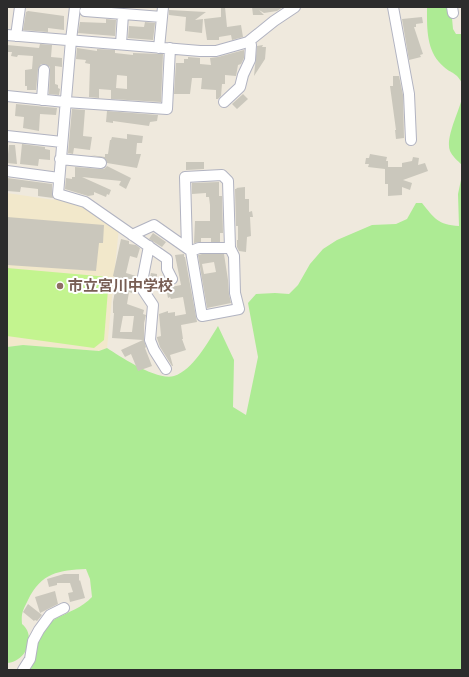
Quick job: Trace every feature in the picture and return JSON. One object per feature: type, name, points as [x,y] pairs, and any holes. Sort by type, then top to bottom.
[{"type":"street","points":[[20,7],[11,35],[159,48],[216,51],[248,42],[274,21],[295,7]]},
{"type":"street","points":[[75,7],[65,102],[58,194],[85,202],[168,259],[167,269],[172,279]]},
{"type":"street","points":[[393,7],[409,94],[411,140]]},
{"type":"street","points":[[85,11],[123,14],[162,12],[159,48]]},
{"type":"street","points":[[121,44],[123,14]]},
{"type":"street","points":[[224,102],[240,87],[243,75],[250,60],[251,45],[248,42]]},
{"type":"street","points":[[7,96],[65,102],[167,109],[170,48]]},
{"type":"street","points":[[42,100],[44,70]]},
{"type":"street","points":[[7,136],[62,142]]},
{"type":"street","points":[[60,159],[101,163]]},
{"type":"street","points":[[7,171],[59,178]]},
{"type":"street","points":[[222,176],[228,181],[230,248],[234,256],[235,293],[239,309],[202,316],[189,249],[185,177],[222,176]]},
{"type":"street","points":[[132,235],[154,225],[189,249],[230,248]]},
{"type":"street","points":[[149,246],[141,287],[153,305],[150,340],[154,350],[166,369]]},
{"type":"street","points":[[23,670],[30,659],[33,641],[39,630],[50,615],[64,608]]},
{"type":"shaded area","name":"市立宮川中学校","points":[[7,193],[54,200],[55,197],[82,205],[119,227],[107,348],[99,351],[23,345],[7,347]]},
{"type":"green space","points":[[427,7],[451,7],[453,29],[456,34],[462,34],[462,83],[456,75],[438,61],[434,54],[429,40]]},
{"type":"green space","points":[[462,98],[462,165],[450,151],[449,139]]},
{"type":"green space","points":[[462,175],[462,670],[27,670],[37,642],[49,623],[79,607],[92,597],[90,579],[86,569],[59,572],[45,579],[33,591],[22,614],[22,624],[29,635],[27,648],[24,653],[14,662],[7,663],[7,347],[23,345],[99,351],[107,348],[149,372],[167,377],[181,373],[194,362],[218,326],[234,360],[233,407],[246,415],[258,357],[248,303],[256,294],[289,294],[298,285],[310,264],[323,249],[337,240],[372,225],[396,224],[407,219],[416,203],[422,203],[437,220],[446,224],[459,226],[458,194]]},
{"type":"green space","points":[[7,268],[109,277],[104,340],[94,348],[7,336]]},
{"type":"building","points":[[221,7],[225,7],[227,27],[241,25],[243,37],[232,40],[231,35],[219,37],[219,40],[207,40],[204,19],[221,17]]},
{"type":"building","points":[[252,7],[283,7],[277,11],[264,13],[259,10],[264,15],[253,15]]},
{"type":"building","points":[[169,10],[206,12],[195,20],[203,19],[202,33],[185,31],[186,17],[169,15]]},
{"type":"building","points":[[28,11],[64,16],[64,30],[48,28],[48,32],[23,30],[26,12]]},
{"type":"building","points":[[422,17],[423,23],[416,24],[416,27],[414,27],[423,54],[420,55],[421,57],[409,60],[402,19]]},
{"type":"building","points":[[106,19],[116,20],[115,36],[78,33],[80,22],[106,23]]},
{"type":"building","points":[[145,22],[155,23],[153,40],[128,38],[129,26],[144,27]]},
{"type":"building","points":[[40,44],[52,45],[51,57],[62,58],[62,67],[55,66],[55,84],[58,85],[58,88],[60,89],[59,95],[49,94],[50,67],[45,64],[41,64],[38,69],[36,90],[27,90],[27,86],[25,86],[25,70],[32,69],[33,56],[18,55],[17,57],[11,56],[12,52],[7,52],[7,45],[39,48]]},
{"type":"building","points":[[263,45],[262,47],[266,47],[265,59],[254,76],[257,46]]},
{"type":"building","points":[[77,48],[97,51],[97,49],[115,50],[115,53],[133,55],[133,53],[163,54],[161,102],[111,99],[111,90],[99,89],[99,98],[89,97],[90,64],[85,63],[86,60],[76,59]],"holes":[[[117,75],[127,76],[127,89],[116,88]]]},
{"type":"building","points":[[244,50],[244,58],[241,64],[238,65],[236,76],[225,75],[225,84],[222,84],[221,96],[218,99],[216,99],[216,90],[201,89],[202,78],[192,78],[190,94],[174,94],[176,63],[184,63],[184,59],[188,59],[188,57],[200,58],[200,64],[211,65],[210,58]]},
{"type":"building","points":[[393,76],[399,76],[403,95],[404,138],[396,139],[390,86],[393,86]]},
{"type":"building","points":[[243,94],[248,99],[237,109],[232,104]]},
{"type":"building","points":[[16,104],[57,108],[56,115],[40,114],[39,131],[23,128],[24,117],[15,116]]},
{"type":"building","points":[[72,109],[85,110],[83,136],[92,137],[90,150],[74,148],[73,154],[68,153]]},
{"type":"building","points":[[107,111],[158,115],[157,121],[150,122],[149,126],[113,121],[113,123],[106,122]]},
{"type":"building","points":[[127,134],[143,136],[142,143],[137,143],[136,154],[141,154],[137,168],[107,163],[104,158],[90,155],[105,157],[105,154],[108,154],[110,140],[112,137],[127,139]]},
{"type":"building","points":[[22,144],[45,147],[45,149],[50,150],[50,160],[39,159],[38,166],[20,164]]},
{"type":"building","points":[[9,145],[15,145],[17,164],[7,163]]},
{"type":"building","points":[[370,154],[387,157],[386,161],[388,161],[388,167],[402,167],[402,163],[412,161],[413,157],[419,158],[418,165],[425,163],[428,171],[403,180],[412,183],[410,190],[402,187],[402,195],[388,196],[388,184],[385,184],[385,169],[368,167],[369,164],[365,164],[366,158],[369,158]]},
{"type":"building","points":[[186,162],[204,162],[204,169],[186,170]]},
{"type":"building","points":[[107,166],[131,178],[126,189],[119,185],[121,181],[82,177],[111,190],[109,195],[107,194],[106,197],[94,192],[94,195],[88,196],[65,189],[66,178],[72,179],[72,177],[75,177],[75,167],[104,169]]},
{"type":"building","points":[[7,178],[52,184],[53,198],[38,196],[38,189],[21,187],[20,192],[7,191]]},
{"type":"building","points":[[219,182],[219,196],[222,196],[223,233],[220,233],[220,242],[211,242],[211,238],[201,238],[201,242],[194,243],[195,221],[210,221],[210,205],[209,197],[206,197],[206,193],[192,194],[192,183]]},
{"type":"building","points":[[245,187],[245,199],[249,199],[249,212],[252,211],[253,217],[250,217],[251,236],[247,237],[246,252],[239,251],[237,247],[238,226],[236,226],[235,189]]},
{"type":"building","points":[[7,217],[104,225],[103,243],[99,243],[96,271],[7,265]]},
{"type":"building","points":[[153,233],[166,242],[162,247],[149,239]]},
{"type":"building","points":[[121,239],[129,241],[129,244],[136,245],[140,248],[137,258],[130,256],[126,273],[136,276],[132,293],[129,292],[127,304],[144,310],[143,314],[146,315],[144,323],[145,348],[152,366],[138,371],[131,354],[125,357],[121,350],[143,340],[112,338],[114,313],[113,302],[116,285],[114,284],[115,277],[113,276]],"holes":[[[123,316],[134,316],[132,332],[120,332]]]},
{"type":"building","points":[[184,254],[197,322],[181,325],[182,339],[186,350],[170,355],[173,366],[160,347],[157,338],[161,336],[159,314],[168,311],[168,313],[175,312],[175,316],[186,314],[183,297],[168,298],[166,288],[181,285],[175,255]]},
{"type":"building","points":[[224,254],[231,303],[207,308],[198,255]],"holes":[[[214,262],[216,272],[204,274],[202,264]]]},
{"type":"building","points":[[151,273],[157,274],[157,278],[165,279],[167,283],[165,290],[148,286]]},
{"type":"building","points":[[64,574],[79,574],[79,581],[80,580],[85,598],[70,602],[68,593],[73,592],[70,583],[57,583],[57,585],[49,587],[47,579]]},
{"type":"building","points":[[55,591],[58,604],[40,613],[35,597]]},
{"type":"building","points":[[28,604],[42,615],[37,621],[34,621],[23,612]]},
{"type":"place","name":"市立宮川中学校","points":[[60,286]]}]
